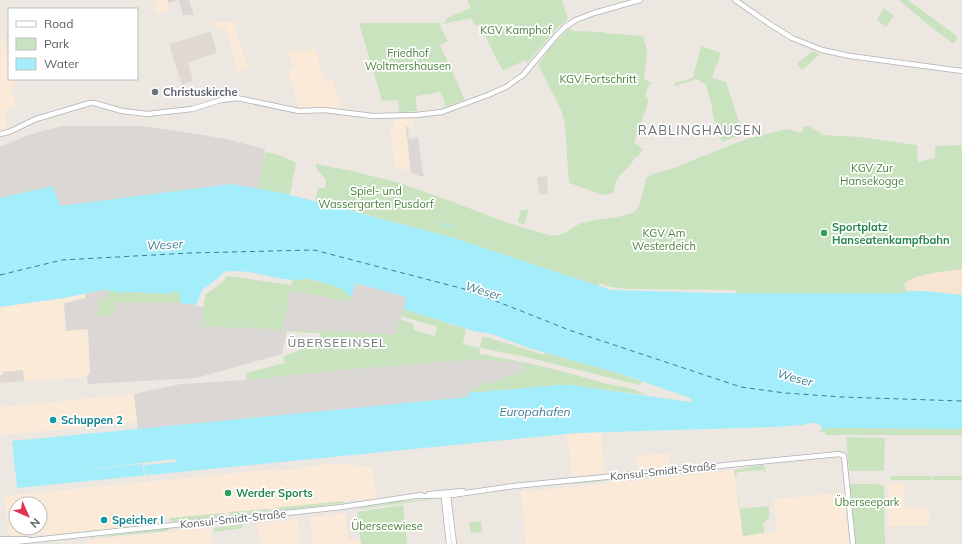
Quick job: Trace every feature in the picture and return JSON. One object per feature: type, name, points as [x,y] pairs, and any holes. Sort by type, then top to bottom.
[{"type":"street","points":[[735,0],[792,38],[822,50],[845,55],[962,71]]},
{"type":"street","points":[[0,134],[9,132],[36,119],[94,102],[122,111],[147,114],[192,109],[231,98],[243,99],[299,111],[324,110],[373,116],[416,115],[442,112],[506,87],[523,75],[564,27],[576,20],[637,1]]},
{"type":"street","name":"Konsul-Smidt-Straße","points":[[0,543],[342,507],[419,496],[814,456],[843,455],[853,544]]},
{"type":"street","points":[[446,494],[449,544]]},
{"type":"street","points":[[446,494],[454,544]]},
{"type":"street","name":"Konsul-Smidt-Straße","points":[[0,539],[46,539]]},
{"type":"shaded area","points":[[156,0],[168,0],[167,13],[154,11]]},
{"type":"shaded area","points":[[168,0],[179,0],[170,3]]},
{"type":"shaded area","points":[[179,0],[189,0],[194,15],[183,15]]},
{"type":"shaded area","points":[[214,22],[235,22],[235,29],[248,68],[238,71],[226,28],[216,31]]},
{"type":"shaded area","points":[[211,32],[217,53],[188,62],[193,81],[182,85],[169,44]]},
{"type":"shaded area","points":[[1,33],[3,34],[8,54],[8,80],[14,80],[16,85],[12,88],[16,107],[6,109],[5,121],[8,129],[0,131]]},
{"type":"shaded area","points":[[299,48],[301,52],[315,48],[325,82],[333,80],[341,107],[339,109],[299,107],[288,70],[293,68],[288,52]]},
{"type":"shaded area","points":[[413,118],[414,127],[406,127],[411,171],[395,167],[390,128],[394,127],[393,119]]},
{"type":"shaded area","points":[[61,126],[143,126],[222,138],[265,149],[258,189],[231,184],[59,207],[53,186],[0,198],[0,147],[29,135]]},
{"type":"shaded area","points":[[406,127],[408,127],[409,139],[418,138],[423,173],[425,174],[424,177],[411,173]]},
{"type":"shaded area","points":[[547,176],[548,194],[541,195],[539,194],[537,177]]},
{"type":"shaded area","points":[[355,283],[407,297],[396,334],[297,330],[296,332],[287,331],[282,354],[196,378],[88,384],[87,377],[90,372],[88,329],[66,331],[64,303],[86,298],[85,294],[108,289],[110,298],[99,299],[99,316],[115,302],[180,303],[203,307],[203,326],[251,329],[252,327],[281,331],[284,322],[283,314],[286,314],[291,290],[351,302]]},
{"type":"shaded area","points":[[85,294],[86,298],[64,303],[66,331],[88,329],[90,372],[87,377],[24,381],[23,370],[2,372],[3,375],[0,375],[0,307]]},
{"type":"shaded area","points":[[477,359],[522,363],[525,371],[491,384],[479,385],[468,397],[138,429],[134,394],[181,384],[246,380]]},
{"type":"shaded area","points":[[23,370],[24,381],[0,383],[0,375],[3,375],[2,372]]},
{"type":"shaded area","points":[[134,394],[137,422],[0,435],[0,407]]},
{"type":"shaded area","points":[[601,432],[605,473],[572,476],[567,434]]},
{"type":"shaded area","points":[[669,453],[669,468],[639,471],[636,456]]},
{"type":"shaded area","points":[[336,464],[364,466],[373,469],[376,498],[170,518],[165,519],[163,523],[160,524],[48,535],[48,496],[8,496],[8,526],[4,496],[277,469],[277,471],[298,469],[298,467]]},
{"type":"shaded area","points":[[734,470],[743,536],[777,531],[774,499],[844,493],[849,544],[526,544],[521,492]]},
{"type":"shaded area","points":[[904,483],[904,508],[929,508],[929,526],[888,526],[888,484]]},
{"type":"shaded area","points":[[345,513],[348,540],[360,539],[361,544],[313,544],[310,518]]},
{"type":"shaded area","points":[[298,519],[301,544],[260,544],[257,524]]},
{"type":"shaded area","points":[[210,528],[212,544],[87,544],[87,540]]},
{"type":"green space","name":"KGV Kamphof","points":[[467,0],[562,0],[568,19],[552,34],[527,63],[525,60],[503,71],[479,25],[475,26],[471,18],[444,24],[447,18],[471,8]]},
{"type":"green space","points":[[899,0],[908,0],[957,36],[954,44],[931,27]]},
{"type":"green space","points":[[884,8],[894,16],[886,27],[877,20]]},
{"type":"green space","name":"Friedhof Woltmershausen","points":[[359,23],[439,23],[448,41],[440,45],[465,100],[445,107],[444,100],[440,92],[416,96],[417,111],[399,112],[398,100],[382,101]]},
{"type":"green space","name":"KGV Fortschritt","points":[[569,28],[572,31],[643,36],[647,51],[644,79],[652,83],[649,85],[645,95],[649,100],[634,143],[643,149],[638,157],[636,156],[619,177],[614,193],[604,195],[569,183],[565,125],[562,111],[538,65],[550,48]]},
{"type":"green space","points":[[701,46],[721,53],[712,78],[726,82],[743,134],[722,142],[713,116],[712,106],[706,85],[696,79],[675,86],[675,83],[693,78]]},
{"type":"green space","points":[[812,51],[820,54],[802,70],[797,64]]},
{"type":"green space","points":[[804,126],[818,131],[822,135],[860,137],[917,145],[918,162],[935,158],[935,146],[962,145],[962,295],[924,291],[908,291],[906,293],[736,293],[735,290],[629,289],[611,287],[599,283],[599,286],[454,238],[315,201],[318,188],[323,188],[326,186],[326,180],[316,168],[316,164],[352,171],[399,183],[502,221],[554,236],[563,234],[582,223],[622,216],[634,212],[639,207],[646,179],[652,174],[672,169],[750,138],[787,129],[802,133]]},
{"type":"green space","points":[[265,152],[279,155],[296,163],[290,195],[258,189]]},
{"type":"green space","points":[[529,209],[524,225],[518,222],[520,215],[519,211]]},
{"type":"green space","points":[[227,276],[292,285],[291,280],[303,279],[323,282],[344,290],[352,297],[351,302],[291,290],[286,315],[283,315],[284,322],[282,331],[252,327],[251,329],[202,326],[203,307],[206,294],[222,283]]},
{"type":"green space","points":[[109,292],[170,294],[172,292],[179,292],[180,303],[115,302],[114,315],[98,316],[99,299],[109,298]]},
{"type":"green space","points":[[403,309],[466,329],[463,344],[479,348],[483,336],[544,355],[545,353],[601,368],[643,382],[639,385],[526,357],[480,348],[479,354],[527,363],[609,384],[631,388],[645,395],[571,385],[468,393],[479,385],[491,383],[525,370],[522,363],[477,359],[246,380],[246,373],[285,363],[283,357],[319,342],[320,333],[296,332],[297,330],[396,334],[400,319],[414,324],[413,330],[435,336],[437,327],[401,316]]},
{"type":"green space","points":[[825,428],[962,429],[962,435],[825,435],[825,432],[820,432],[820,430],[824,431]]},
{"type":"green space","name":"Überseepark","points":[[846,437],[885,438],[884,470],[850,471]]},
{"type":"green space","points":[[763,465],[766,472],[764,473],[764,470],[737,472],[735,475],[740,509],[769,506],[769,517],[763,524],[764,533],[743,536],[734,470]]},
{"type":"green space","points":[[690,470],[695,472],[572,484],[689,472]]},
{"type":"green space","points":[[891,476],[932,476],[932,480],[891,480]]},
{"type":"green space","points":[[933,476],[962,476],[962,480],[933,480]]},
{"type":"green space","name":"Überseepark","points":[[850,484],[877,484],[884,486],[885,544],[855,544],[849,488]]},
{"type":"green space","points":[[436,498],[359,508],[387,504],[388,502]]},
{"type":"green space","points":[[344,501],[344,503],[275,511],[275,508]]},
{"type":"green space","name":"Überseewiese","points":[[403,505],[407,544],[361,544],[357,512]]},
{"type":"green space","points":[[269,509],[270,511],[230,516],[230,512]]},
{"type":"green space","points":[[223,513],[224,516],[173,522],[170,520],[170,518]]},
{"type":"green space","points":[[481,521],[482,532],[471,533],[469,523]]},
{"type":"green space","points":[[242,524],[243,528],[214,532],[214,528]]},
{"type":"green space","points":[[169,528],[168,531],[91,538],[93,536],[97,537]]},
{"type":"sand","points":[[962,269],[962,295],[925,291],[907,292],[904,284],[915,277]]},
{"type":"water","points":[[231,184],[283,193],[454,238],[611,290],[716,293],[906,293],[908,291],[924,291],[962,295],[962,429],[825,428],[824,431],[822,430],[820,424],[809,423],[803,425],[774,427],[576,433],[17,488],[12,441],[468,397],[468,393],[558,385],[571,385],[690,402],[692,401],[691,398],[621,374],[526,347],[492,334],[474,331],[403,309],[406,297],[355,283],[352,297],[340,288],[308,279],[283,279],[249,272],[232,271],[224,272],[202,290],[196,305],[180,303],[179,292],[172,292],[170,294],[129,292],[118,293],[115,291],[109,292],[108,289],[64,298],[0,307],[0,198],[53,186],[60,206]]},
{"type":"pier","points":[[176,459],[176,462],[144,465],[145,475],[143,465],[141,464],[64,472]]},
{"type":"waterway","points":[[440,223],[444,226],[446,224],[455,228]]},
{"type":"ferry route","points":[[0,275],[62,260],[190,253],[314,250],[468,290],[569,330],[741,387],[785,393],[842,397],[962,401]]},
{"type":"place","name":"Christuskirche","points":[[155,92]]},
{"type":"place","name":"Sportplatz Hanseatenkampfbahn","points":[[824,233]]},
{"type":"place","name":"Schuppen 2","points":[[53,420]]},
{"type":"place","name":"Werder Sports","points":[[228,493]]},
{"type":"place","name":"Speicher I","points":[[104,520]]},
{"type":"district","name":"RABLINGHAUSEN","points":[[700,130]]},
{"type":"district","name":"ÜBERSEEINSEL","points":[[337,343]]},
{"type":"park label","name":"KGV Zur Hansekogge","points":[[872,174]]},
{"type":"park label","name":"Spiel- und Wassergarten Pusdorf","points":[[376,197]]},
{"type":"park label","name":"KGV Am Westerdeich","points":[[664,239]]},
{"type":"water label","name":"Weser","points":[[165,245]]},
{"type":"water label","name":"Weser","points":[[483,291]]},
{"type":"water label","name":"Weser","points":[[795,378]]},
{"type":"water label","name":"Europahafen","points":[[535,412]]}]
